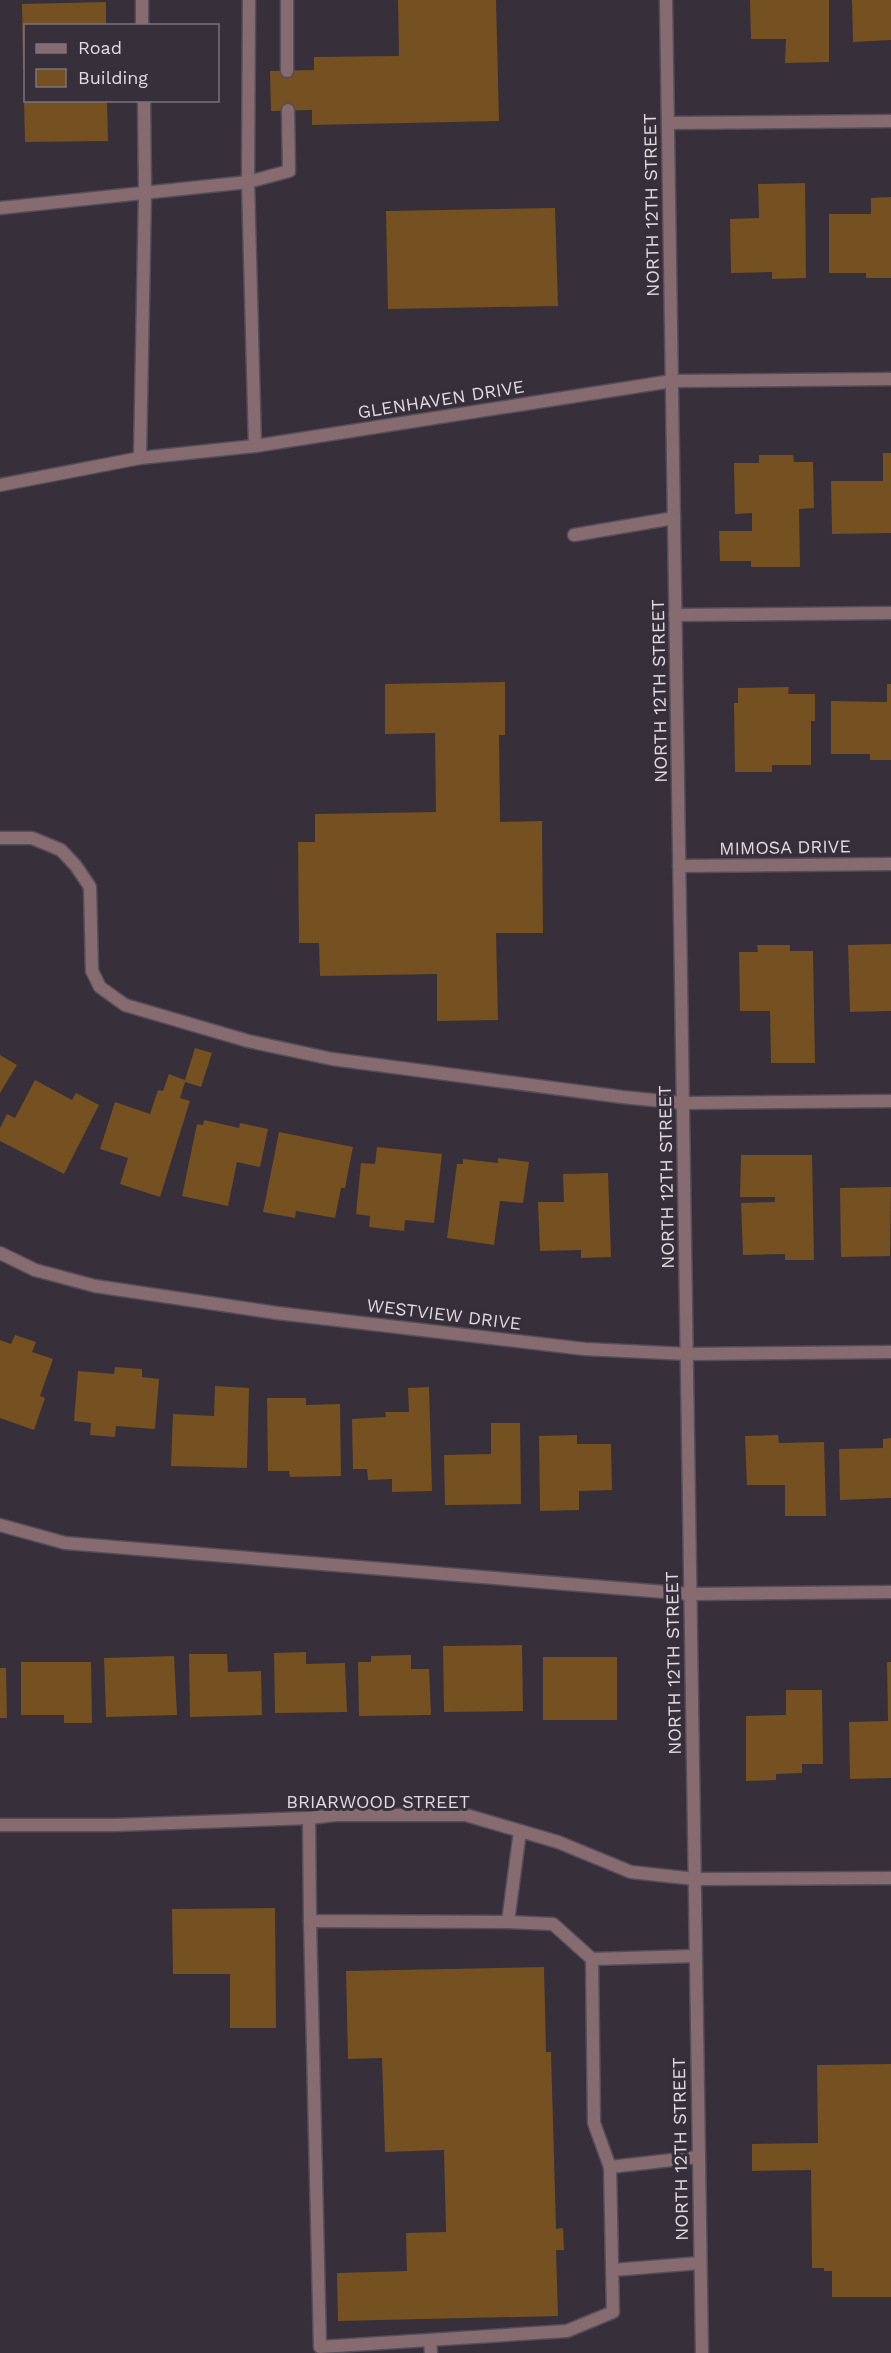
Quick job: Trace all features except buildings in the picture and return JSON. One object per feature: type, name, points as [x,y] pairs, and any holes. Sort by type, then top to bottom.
[{"type":"street","points":[[142,0],[142,24]]},
{"type":"street","points":[[249,0],[248,182],[255,446]]},
{"type":"street","points":[[286,0],[287,71]]},
{"type":"street","name":"NORTH 12TH STREET","points":[[666,0],[702,2353]]},
{"type":"street","points":[[140,458],[145,192],[144,102]]},
{"type":"street","points":[[0,208],[248,182],[289,171],[288,110]]},
{"type":"street","points":[[668,123],[891,121]]},
{"type":"street","name":"GLENHAVEN DRIVE","points":[[0,485],[140,458],[255,446],[672,381],[891,379]]},
{"type":"street","points":[[574,535],[674,518]]},
{"type":"street","points":[[675,615],[891,613]]},
{"type":"street","points":[[0,838],[32,838],[61,850],[76,866],[90,887],[92,971],[100,987],[125,1005],[248,1041],[332,1059],[622,1097],[683,1103],[891,1101]]},
{"type":"street","name":"MIMOSA DRIVE","points":[[679,866],[891,864]]},
{"type":"street","name":"WESTVIEW DRIVE","points":[[0,1253],[35,1270],[95,1286],[277,1313],[585,1349],[687,1354],[891,1352]]},
{"type":"street","points":[[0,1524],[65,1543],[690,1594],[891,1592]]},
{"type":"street","name":"BRIARWOOD STREET","points":[[0,1825],[116,1825],[309,1818],[335,1815],[466,1815],[558,1842],[631,1872],[695,1879],[891,1878]]},
{"type":"street","points":[[309,1818],[320,2350],[567,2331],[613,2312],[610,2167],[594,2123],[592,1959]]},
{"type":"street","points":[[508,1922],[520,1831]]},
{"type":"street","points":[[310,1921],[553,1924],[592,1959],[695,1956]]},
{"type":"street","points":[[610,2167],[698,2157]]},
{"type":"street","points":[[613,2270],[700,2263]]},
{"type":"street","points":[[430,2340],[431,2353]]}]
